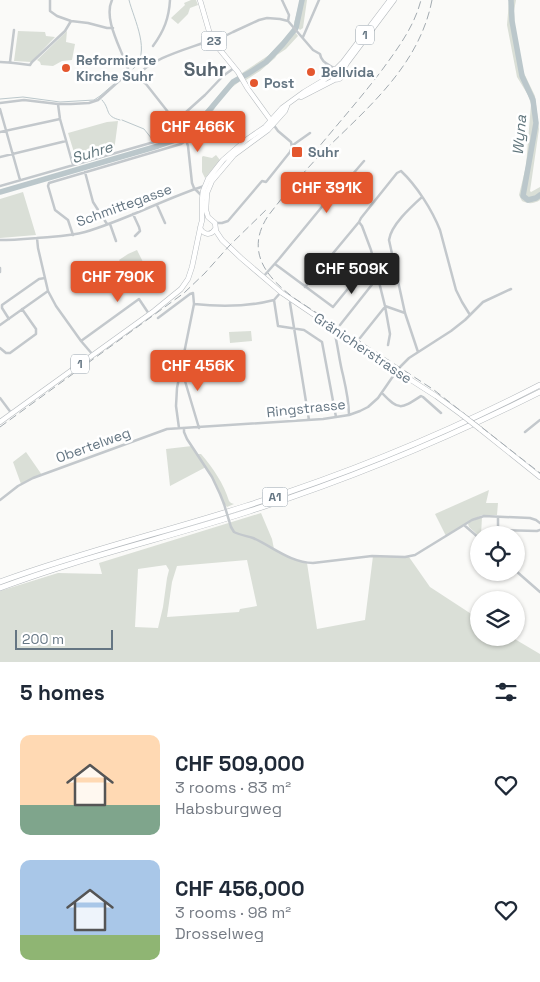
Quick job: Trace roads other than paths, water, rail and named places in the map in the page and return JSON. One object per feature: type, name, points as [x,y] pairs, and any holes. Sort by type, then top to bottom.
[{"type":"highway","name":"A1","points":[[0,582],[55,563],[214,516],[318,482],[431,437],[479,416],[540,385]]},
{"type":"highway","name":"A1","points":[[0,588],[48,571],[224,519],[319,488],[425,446],[540,392]]},
{"type":"main road","name":"23","points":[[200,0],[214,40],[272,122]]},
{"type":"main road","name":"1","points":[[336,68],[343,62],[390,0]]},
{"type":"main road","points":[[342,72],[336,68],[332,77],[336,79],[341,77],[347,63],[394,0]]},
{"type":"main road","name":"1","points":[[0,422],[181,289],[192,268],[202,221],[202,196],[208,179],[223,160],[246,140],[272,122],[279,111],[332,74]]},
{"type":"main road","name":"1","points":[[297,98],[336,79]]},
{"type":"main road","points":[[198,240],[215,229],[215,223],[210,219],[206,210],[207,193],[212,181],[236,153],[266,132],[272,122]]},
{"type":"main road","points":[[202,221],[210,219]]},
{"type":"main road","points":[[200,228],[208,234]]},
{"type":"main road","name":"Gränicherstrasse","points":[[215,229],[221,239],[240,258],[291,300],[436,396],[540,477]]},
{"type":"main road","name":"Gränicherstrasse","points":[[208,234],[221,239]]},
{"type":"street","points":[[50,0],[51,12],[57,16],[71,21],[113,28]]},
{"type":"street","points":[[153,46],[168,19],[170,0]]},
{"type":"street","points":[[282,0],[289,15],[288,21]]},
{"type":"street","points":[[303,37],[319,0]]},
{"type":"street","points":[[110,1],[113,28],[127,67],[146,84],[184,133],[187,139],[194,188],[202,196]]},
{"type":"street","points":[[137,76],[162,59],[210,40],[217,40],[260,20],[274,18],[288,21],[313,50],[320,54],[321,59],[332,74]]},
{"type":"street","points":[[0,62],[30,65],[65,31],[71,21]]},
{"type":"street","points":[[10,62],[14,30]]},
{"type":"street","points":[[326,64],[336,68]]},
{"type":"street","points":[[176,121],[205,96],[223,76],[234,68]]},
{"type":"street","points":[[0,103],[24,100],[58,104],[80,104],[98,100],[119,81],[132,73]]},
{"type":"street","points":[[58,104],[60,119],[73,165]]},
{"type":"street","points":[[0,109],[20,181]]},
{"type":"street","points":[[0,132],[60,119]]},
{"type":"street","points":[[272,122],[278,131],[293,145]]},
{"type":"street","points":[[0,186],[160,140],[181,128]]},
{"type":"street","points":[[215,223],[226,222],[262,181],[266,182],[290,152],[293,145],[310,133]]},
{"type":"street","points":[[73,235],[68,220],[56,210],[48,184],[180,144],[187,139]]},
{"type":"street","points":[[0,157],[66,141]]},
{"type":"street","points":[[264,277],[325,203],[333,197],[364,161]]},
{"type":"street","points":[[305,287],[401,171],[432,212],[439,228],[456,290],[470,315]]},
{"type":"street","points":[[85,172],[93,202],[108,224],[116,241]]},
{"type":"street","name":"Schmittegasse","points":[[0,240],[73,235],[157,205],[189,192],[194,188],[205,186]]},
{"type":"street","points":[[418,352],[405,313],[389,240],[396,224],[422,197]]},
{"type":"street","points":[[157,205],[165,223]]},
{"type":"street","points":[[133,214],[140,231],[134,236]]},
{"type":"street","points":[[359,222],[373,258],[385,306],[390,334],[388,345]]},
{"type":"street","points":[[37,238],[48,291],[56,306],[93,355]]},
{"type":"street","points":[[276,264],[333,307],[373,258]]},
{"type":"street","points":[[340,325],[378,277]]},
{"type":"street","points":[[9,319],[2,305],[45,278]]},
{"type":"street","name":"Ringstrasse","points":[[199,428],[309,420],[349,415],[360,411],[368,407],[382,393],[397,371],[409,358],[451,331],[483,302],[511,289]]},
{"type":"street","points":[[0,325],[48,291]]},
{"type":"street","points":[[194,304],[239,306],[274,300],[281,292]]},
{"type":"street","points":[[158,318],[193,293],[194,304],[176,398],[179,428]]},
{"type":"street","points":[[81,341],[139,299],[149,314]]},
{"type":"street","points":[[274,300],[278,326],[304,330],[322,342],[336,417]]},
{"type":"street","points":[[291,300],[293,328],[309,420]]},
{"type":"street","points":[[385,306],[405,313]]},
{"type":"street","points":[[360,338],[385,306]]},
{"type":"street","points":[[0,348],[6,354],[10,353],[36,334],[36,329],[22,309]]},
{"type":"street","points":[[335,329],[343,378],[347,389],[349,415]]},
{"type":"street","points":[[180,370],[182,370],[199,428]]},
{"type":"street","points":[[382,393],[391,403],[398,407],[406,405],[422,396],[441,413]]},
{"type":"street","points":[[0,398],[12,414]]},
{"type":"street","points":[[525,432],[540,420]]},
{"type":"street","points":[[184,428],[184,434],[217,485],[234,532],[252,538],[294,560],[305,563],[373,556],[409,557],[480,516],[530,518],[540,523]]},
{"type":"street","name":"Obertelweg","points":[[0,500],[18,486],[33,478],[163,430],[199,428]]},
{"type":"street","points":[[498,517],[498,530],[540,530]]},
{"type":"street","points":[[464,525],[470,530]]},
{"type":"street","points":[[525,578],[540,592]]},
{"type":"waterway","points":[[129,0],[141,45],[141,54],[133,69]]},
{"type":"waterway","name":"Suhre","points":[[0,192],[184,137],[191,132],[233,82],[266,62],[283,44],[296,28],[302,0]]},
{"type":"waterway","name":"Wyna","points":[[511,0],[512,21],[522,76],[533,100],[536,123],[523,196],[528,200],[540,195]]},
{"type":"waterway","points":[[0,99],[23,97],[60,102],[94,100],[128,72]]},
{"type":"waterway","points":[[102,100],[110,115],[120,120]]},
{"type":"waterway","points":[[122,120],[144,129],[152,139]]},
{"type":"railway","points":[[313,154],[394,54],[410,28],[421,0]]},
{"type":"railway","points":[[432,0],[425,24],[403,66],[372,103],[320,155],[274,208],[261,229],[258,241],[259,252],[267,272],[294,298],[434,390],[540,473]]},
{"type":"railway","points":[[0,427],[184,293],[268,208]]},
{"type":"place","name":"Reformierte Kirche Suhr","points":[[66,68]]},
{"type":"place","name":"Bellvida","points":[[311,72]]},
{"type":"place","name":"Post","points":[[254,83]]},
{"type":"place","name":"Suhr","points":[[297,152]]},
{"type":"district","name":"Suhr","points":[[205,69]]}]
